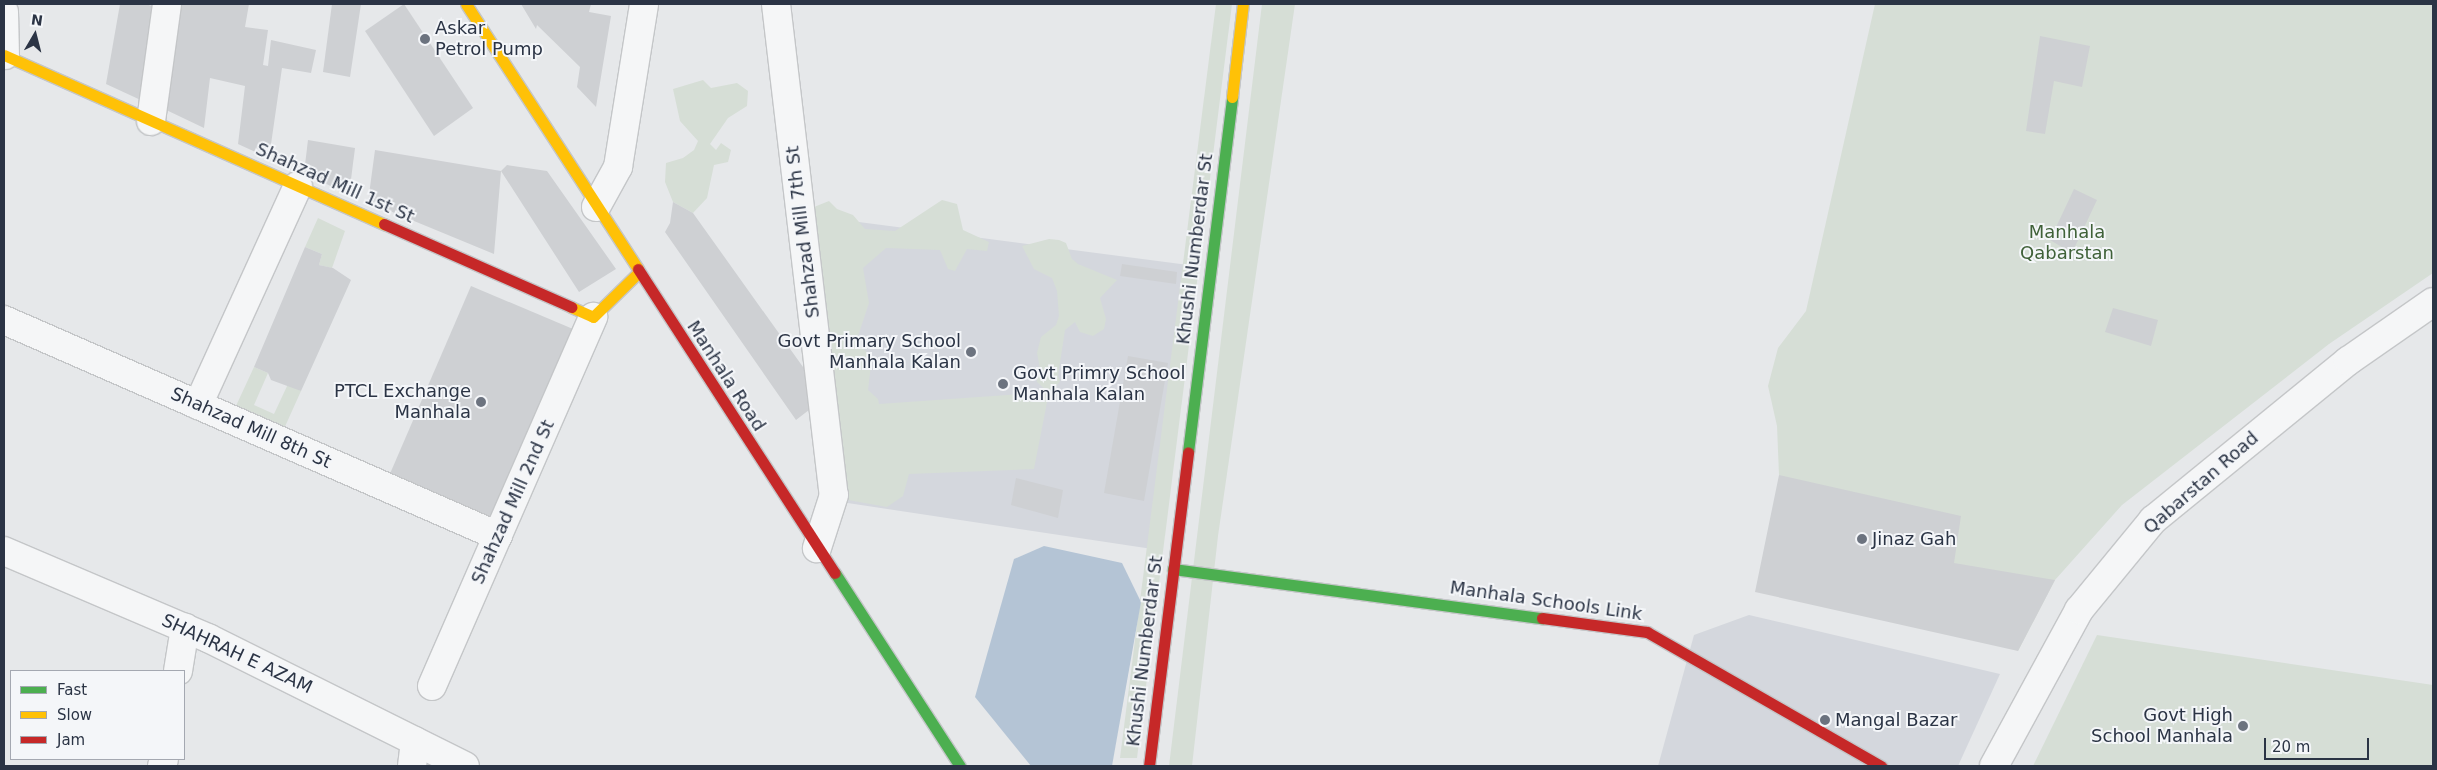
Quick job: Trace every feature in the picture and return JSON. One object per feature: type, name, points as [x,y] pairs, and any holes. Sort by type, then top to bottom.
[{"type":"street","points":[[151,121],[168,4]]},
{"type":"street","points":[[596,207],[618,167],[644,4]]},
{"type":"street","name":"Shahzad Mill 7th St","points":[[776,4],[834,495],[817,548]]},
{"type":"street","name":"Khushi Numberdar St","points":[[1149,766],[1243,4]]},
{"type":"street","name":"Manhala Road","points":[[471,8],[596,207],[960,766]]},
{"type":"street","points":[[4,12],[4,55]]},
{"type":"street","name":"Shahzad Mill 1st St","points":[[4,55],[593,318]]},
{"type":"street","points":[[198,405],[298,186]]},
{"type":"street","points":[[593,318],[638,272]]},
{"type":"street","name":"Qabarstan Road","points":[[1994,766],[2078,610],[2153,520],[2348,361],[2433,302]]},
{"type":"street","name":"Shahzad Mill 2nd St","points":[[432,686],[593,318]]},
{"type":"street","name":"Shahzad Mill 8th St","points":[[4,320],[498,536]]},
{"type":"street","name":"SHAHRAH E AZAM","points":[[4,551],[185,628],[414,754],[465,766]]},
{"type":"street","name":"Manhala Schools Link","points":[[1173,569],[1647,632],[1882,766]]},
{"type":"street","points":[[178,670],[185,628]]},
{"type":"shaded area","name":"Govt Primry School Manhala Kalan","points":[[805,215],[1196,266],[1159,550],[841,502]]},
{"type":"shaded area","name":"Mangal Bazar","points":[[1749,615],[2000,674],[1958,766],[1658,766],[1694,635]]},
{"type":"green space","points":[[1216,4],[1232,4],[1137,758],[1120,758]]},
{"type":"green space","points":[[1262,4],[1295,4],[1218,536],[1192,766],[1169,766]]},
{"type":"green space","name":"Manhala Qabarstan","points":[[1875,4],[2433,4],[2433,273],[2329,344],[2122,505],[2055,580],[2018,651],[1779,475],[1777,426],[1768,386],[1778,348],[1806,311]]},
{"type":"green space","points":[[703,80],[711,88],[737,83],[748,91],[747,106],[728,118],[710,144],[716,150],[721,143],[731,150],[728,162],[714,165],[707,198],[693,213],[673,202],[665,182],[666,163],[683,158],[694,150],[698,141],[680,121],[673,89]]},
{"type":"green space","points":[[942,200],[957,204],[963,230],[989,242],[987,251],[967,249],[955,271],[948,269],[940,250],[886,248],[863,268],[869,303],[858,336],[859,345],[872,357],[868,390],[878,399],[879,404],[1048,392],[1037,382],[1036,373],[1040,369],[1037,353],[1041,337],[1056,325],[1059,316],[1057,291],[1052,278],[1034,269],[1022,246],[1049,239],[1059,240],[1066,243],[1072,259],[1078,264],[1117,280],[1100,298],[1106,319],[1104,329],[1093,336],[1080,332],[1075,322],[1065,330],[1058,376],[1060,381],[1055,388],[1058,394],[1049,392],[1034,469],[909,474],[903,496],[887,507],[848,500],[809,209],[829,201],[837,209],[853,215],[865,229],[895,231]]},
{"type":"green space","points":[[318,218],[345,231],[332,268],[319,265],[322,254],[305,247]]},
{"type":"green space","points":[[254,367],[268,373],[254,405],[274,414],[288,384],[301,391],[283,431],[235,408]]},
{"type":"green space","name":"Govt High School Manhala","points":[[2097,635],[2433,685],[2433,766],[2033,766]]},
{"type":"water","points":[[1044,546],[1122,563],[1141,602],[1112,766],[1031,766],[975,697],[1014,559]]},
{"type":"building","points":[[120,4],[145,4],[163,9],[145,102],[106,84]]},
{"type":"building","points":[[174,4],[249,4],[245,27],[268,30],[263,65],[268,66],[271,40],[316,50],[311,73],[282,68],[269,158],[238,144],[245,86],[210,78],[204,128],[160,107]]},
{"type":"building","points":[[332,4],[361,4],[350,77],[323,72]]},
{"type":"building","points":[[404,4],[473,108],[434,136],[365,31]]},
{"type":"building","points":[[521,4],[591,4],[589,12],[611,16],[596,107],[577,87],[580,67],[537,25],[536,29]]},
{"type":"building","points":[[2040,36],[2090,46],[2082,87],[2054,81],[2045,134],[2026,131]]},
{"type":"building","points":[[308,140],[355,148],[349,195],[304,173]]},
{"type":"building","points":[[375,150],[501,171],[494,254],[368,202]]},
{"type":"building","points":[[507,165],[547,171],[616,269],[579,292],[501,171]]},
{"type":"building","points":[[2074,189],[2097,200],[2072,253],[2050,240]]},
{"type":"building","points":[[673,202],[693,213],[803,367],[811,361],[818,403],[796,420],[665,232],[670,223]]},
{"type":"building","points":[[305,247],[322,254],[319,265],[333,268],[351,280],[301,391],[271,380],[268,373],[254,367]]},
{"type":"building","points":[[1122,264],[1177,272],[1176,284],[1120,276]]},
{"type":"building","name":"PTCL Exchange Manhala","points":[[471,286],[573,329],[488,521],[389,476]]},
{"type":"building","points":[[2113,308],[2158,320],[2151,346],[2105,332]]},
{"type":"building","points":[[1128,356],[1168,363],[1144,501],[1104,493]]},
{"type":"building","name":"Jinaz Gah","points":[[1779,475],[1961,516],[1954,563],[2055,580],[2018,651],[1755,592]]},
{"type":"building","points":[[1016,478],[1063,490],[1058,518],[1011,505]]},
{"type":"traffic: fast","points":[[1188,452],[1232,97]]},
{"type":"traffic: fast","points":[[1173,569],[1542,618]]},
{"type":"traffic: fast","points":[[835,573],[960,766]]},
{"type":"traffic: slow","points":[[466,4],[638,269]]},
{"type":"traffic: slow","points":[[1232,97],[1243,4]]},
{"type":"traffic: slow","points":[[4,55],[384,224]]},
{"type":"traffic: slow","points":[[571,307],[593,317],[638,273]]},
{"type":"traffic: jam","points":[[384,224],[571,307]]},
{"type":"traffic: jam","points":[[638,269],[835,573]]},
{"type":"traffic: jam","points":[[1149,766],[1188,452]]},
{"type":"traffic: jam","points":[[1542,618],[1647,632],[1881,766]]},
{"type":"place","name":"Askar Petrol Pump","points":[[425,39]]},
{"type":"place","name":"Govt Primary School Manhala Kalan","points":[[971,352]]},
{"type":"place","name":"Govt Primry School Manhala Kalan","points":[[1003,384]]},
{"type":"place","name":"PTCL Exchange Manhala","points":[[481,402]]},
{"type":"place","name":"Jinaz Gah","points":[[1862,539]]},
{"type":"place","name":"Mangal Bazar","points":[[1825,720]]},
{"type":"place","name":"Govt High School Manhala","points":[[2243,726]]}]
